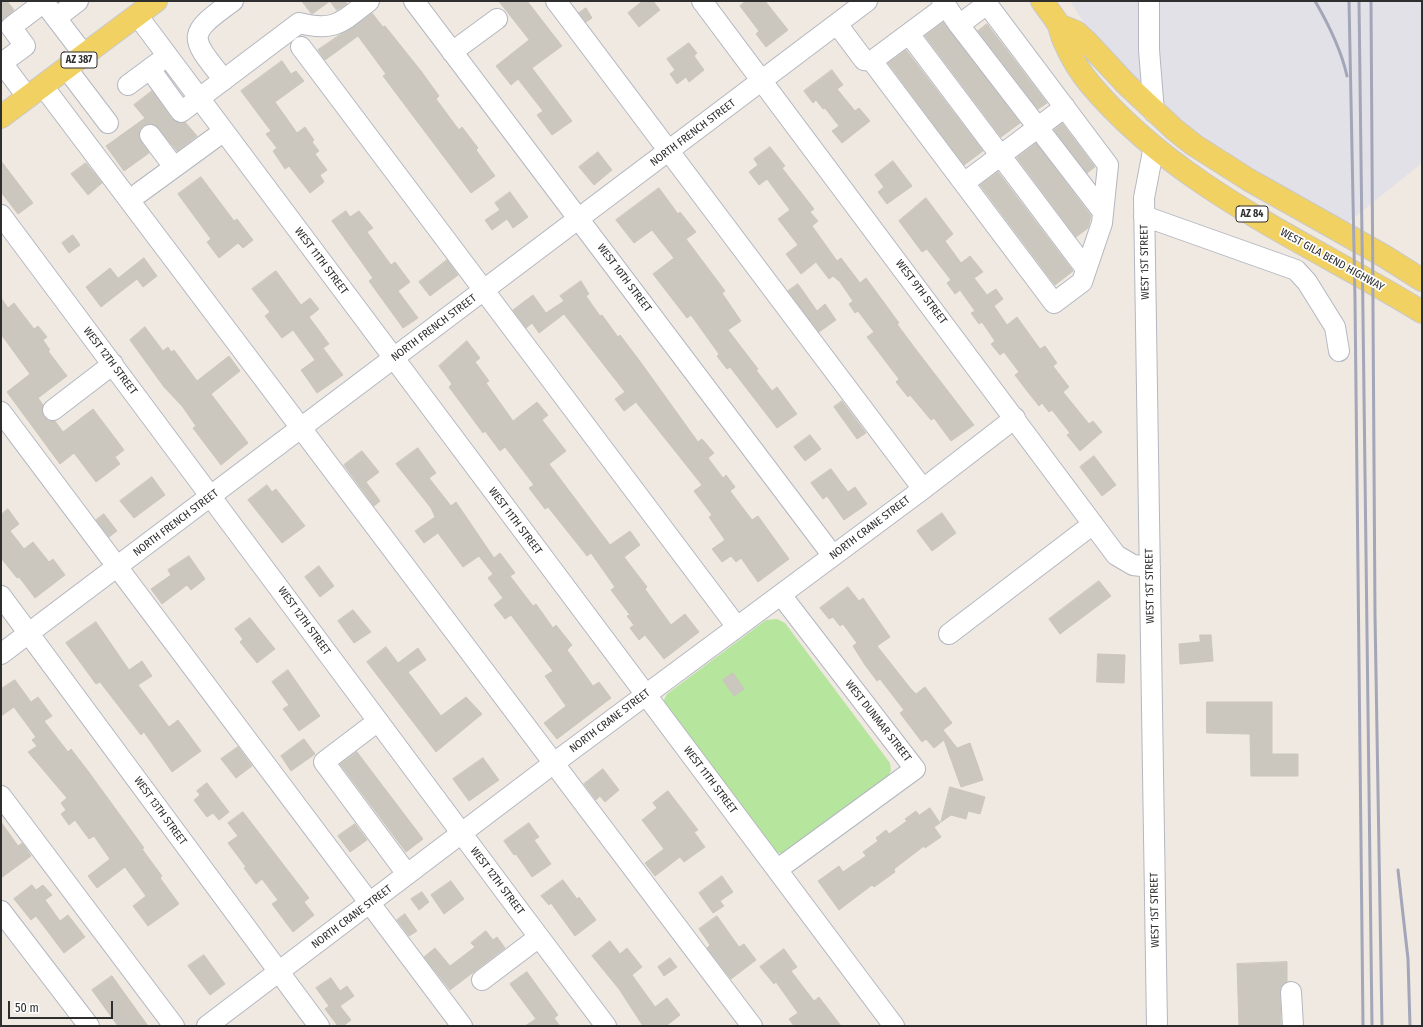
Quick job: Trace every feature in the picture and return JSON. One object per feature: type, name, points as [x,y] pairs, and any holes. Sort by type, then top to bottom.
[{"type":"main road","name":"AZ 387","points":[[1,117],[85,56],[156,1]]},
{"type":"main road","name":"WEST GILA BEND HIGHWAY","points":[[1042,1],[1059,25],[1072,57],[1088,82],[1119,114],[1154,146],[1225,198],[1422,312]]},
{"type":"main road","name":"AZ 84","points":[[1059,25],[1076,32],[1154,112],[1175,130],[1217,161],[1384,256],[1422,280]]},
{"type":"street","points":[[85,56],[44,1],[11,27],[25,46],[2,63],[35,92],[301,428],[752,1026]]},
{"type":"street","points":[[56,18],[78,1]]},
{"type":"street","points":[[224,80],[200,50],[197,38],[199,30],[206,21],[233,1]]},
{"type":"street","points":[[150,69],[181,112],[299,23],[320,26],[334,25],[341,22],[369,1]]},
{"type":"street","name":"WEST 10TH STREET","points":[[414,1],[834,556]]},
{"type":"street","points":[[556,1],[924,489]]},
{"type":"street","name":"WEST 9TH STREET","points":[[702,1],[1116,555],[1133,565],[1150,567]]},
{"type":"street","points":[[1149,1],[1149,50],[1154,112]]},
{"type":"street","points":[[837,24],[864,60],[872,61],[909,34],[944,3],[959,25],[1103,212]]},
{"type":"street","points":[[872,61],[1054,303],[1082,282],[1102,223],[1108,165],[987,4],[959,25]]},
{"type":"street","name":"NORTH FRENCH STREET","points":[[1,654],[762,81],[837,24],[855,5]]},
{"type":"street","name":"WEST 11TH STREET","points":[[138,15],[167,56],[894,1026]]},
{"type":"street","points":[[452,52],[497,19]]},
{"type":"street","points":[[909,34],[1086,269]]},
{"type":"street","points":[[301,47],[737,628]]},
{"type":"street","points":[[128,85],[167,56]]},
{"type":"street","points":[[67,69],[108,122]]},
{"type":"street","points":[[964,183],[1039,128],[1064,107]]},
{"type":"street","points":[[139,193],[224,131]]},
{"type":"street","points":[[150,135],[174,167]]},
{"type":"street","name":"WEST 1ST STREET","points":[[1154,146],[1144,198],[1144,216],[1157,1026]]},
{"type":"street","points":[[1144,216],[1296,270],[1307,282],[1335,327],[1339,351]]},
{"type":"street","name":"WEST 12TH STREET","points":[[5,228],[113,364],[461,834],[606,1026]]},
{"type":"street","points":[[53,410],[113,364]]},
{"type":"street","points":[[1,412],[462,1026]]},
{"type":"street","name":"NORTH CRANE STREET","points":[[207,1026],[554,763],[924,489],[1015,418]]},
{"type":"street","points":[[950,634],[1093,524]]},
{"type":"street","name":"WEST DUNMAR STREET","points":[[778,870],[915,769],[781,595]]},
{"type":"street","name":"WEST 13TH STREET","points":[[1,596],[319,1026]]},
{"type":"street","points":[[378,721],[324,762],[408,874]]},
{"type":"street","points":[[1,796],[174,1026]]},
{"type":"street","points":[[1,911],[89,1026]]},
{"type":"street","points":[[482,980],[539,937]]},
{"type":"street","points":[[1291,992],[1293,1026]]},
{"type":"shaded area","points":[[1070,1],[1422,1],[1422,163],[1346,224],[1222,156],[1146,93],[1093,37]]},
{"type":"green space","points":[[777,619],[785,623],[890,763],[891,770],[887,780],[787,854],[772,852],[664,709],[664,700],[667,694],[766,620]]},
{"type":"building","points":[[1,1],[7,1],[14,10],[1,22]]},
{"type":"building","points":[[302,1],[330,1],[312,14]]},
{"type":"building","points":[[330,1],[345,1],[347,4],[337,10]]},
{"type":"building","points":[[499,1],[527,1],[562,46],[532,68],[572,121],[552,135],[537,115],[543,111],[518,79],[511,85],[496,66],[529,40]]},
{"type":"building","points":[[643,1],[653,1],[660,10],[639,27],[628,13]]},
{"type":"building","points":[[746,1],[765,1],[788,30],[766,47],[756,34],[759,31],[740,6]]},
{"type":"building","points":[[586,8],[592,18],[586,22],[579,13]]},
{"type":"building","points":[[372,13],[383,27],[385,26],[421,71],[439,96],[436,99],[459,130],[462,127],[478,148],[476,150],[495,176],[471,193],[383,76],[386,74],[358,36],[325,60],[318,50]]},
{"type":"building","points":[[943,22],[1020,123],[1001,137],[925,36]]},
{"type":"building","points":[[987,24],[1047,103],[1038,109],[978,31]]},
{"type":"building","points":[[689,43],[697,53],[694,56],[704,70],[689,82],[686,77],[677,84],[670,74],[675,70],[667,59]]},
{"type":"building","points":[[906,50],[983,151],[964,165],[888,63]]},
{"type":"building","points":[[282,61],[291,74],[296,71],[304,81],[275,102],[297,133],[305,127],[314,140],[312,142],[319,151],[315,154],[327,170],[320,175],[324,182],[310,193],[289,166],[285,169],[273,151],[277,148],[266,134],[271,131],[241,91]]},
{"type":"building","points":[[832,70],[843,85],[837,89],[855,111],[859,108],[870,121],[842,143],[832,131],[839,126],[825,108],[823,109],[816,100],[813,103],[804,91]]},
{"type":"building","points":[[152,91],[172,119],[177,123],[185,122],[197,136],[177,151],[155,125],[149,124],[143,126],[140,130],[139,137],[149,153],[124,171],[106,146],[145,118],[134,105]]},
{"type":"building","points":[[1062,123],[1095,167],[1087,173],[1054,130]]},
{"type":"building","points":[[1036,143],[1091,216],[1088,228],[1076,237],[1017,158]]},
{"type":"building","points":[[770,147],[785,166],[782,168],[814,209],[810,212],[818,221],[812,226],[837,261],[841,258],[860,283],[866,278],[899,323],[897,324],[974,425],[951,441],[934,418],[931,420],[910,395],[908,397],[896,382],[899,379],[867,337],[874,332],[858,311],[855,313],[849,304],[853,301],[840,282],[833,276],[829,279],[816,262],[801,274],[786,254],[798,245],[778,219],[790,210],[767,179],[759,185],[749,172],[758,165],[754,159]]},
{"type":"building","points":[[598,152],[612,170],[594,185],[579,167]]},
{"type":"building","points":[[1,161],[33,203],[18,214],[1,192]]},
{"type":"building","points":[[893,161],[912,186],[887,204],[878,192],[884,187],[875,175]]},
{"type":"building","points":[[86,163],[102,183],[88,195],[71,174]]},
{"type":"building","points":[[998,172],[1073,271],[1055,285],[980,185]]},
{"type":"building","points":[[201,177],[234,221],[237,219],[253,240],[243,248],[238,243],[219,258],[207,242],[211,239],[178,194]]},
{"type":"building","points":[[659,188],[678,214],[680,212],[696,232],[686,239],[725,291],[722,293],[741,321],[728,330],[758,369],[756,370],[772,391],[777,387],[797,414],[777,428],[730,367],[727,369],[717,356],[719,354],[691,315],[687,318],[653,274],[674,258],[652,230],[634,243],[616,220]]},
{"type":"building","points":[[510,192],[528,217],[513,228],[507,219],[492,230],[485,220],[500,210],[495,203]]},
{"type":"building","points":[[926,198],[953,234],[945,241],[961,263],[970,256],[983,272],[974,278],[987,295],[996,289],[1003,299],[994,306],[1007,325],[1017,317],[1040,349],[1045,346],[1057,363],[1053,366],[1069,387],[1063,392],[1089,424],[1093,421],[1102,432],[1080,451],[1067,435],[1070,433],[1052,410],[1049,412],[1042,403],[1039,406],[1024,387],[1015,375],[1019,372],[1004,352],[1000,355],[991,344],[995,341],[982,322],[979,324],[971,313],[975,311],[960,290],[955,294],[947,283],[951,280],[927,249],[922,252],[899,221]]},
{"type":"building","points":[[346,211],[350,217],[359,211],[373,228],[367,232],[391,265],[395,262],[410,282],[398,291],[418,318],[403,328],[369,281],[373,278],[332,221]]},
{"type":"building","points":[[73,235],[80,245],[69,253],[62,243]]},
{"type":"building","points":[[144,258],[157,276],[143,287],[137,279],[101,307],[86,287],[110,268],[118,278]]},
{"type":"building","points":[[447,260],[458,275],[430,296],[419,282]]},
{"type":"building","points":[[276,271],[301,305],[310,298],[319,309],[309,317],[329,344],[323,348],[343,375],[317,393],[301,370],[315,360],[293,330],[282,338],[265,316],[270,312],[252,289]]},
{"type":"building","points":[[581,281],[589,294],[586,296],[600,316],[602,315],[618,337],[620,335],[698,442],[702,439],[714,453],[708,458],[723,478],[726,475],[735,487],[730,491],[752,520],[758,516],[789,559],[758,582],[741,558],[736,562],[731,556],[722,562],[712,549],[725,540],[709,517],[712,515],[694,491],[702,485],[636,402],[624,411],[615,399],[625,392],[564,314],[539,333],[532,323],[526,328],[513,310],[533,295],[546,313],[564,301],[560,296]]},
{"type":"building","points":[[798,284],[817,311],[825,304],[836,320],[819,332],[788,291]]},
{"type":"building","points":[[1,298],[8,308],[14,303],[34,329],[38,326],[47,337],[43,340],[50,350],[48,351],[67,376],[38,398],[43,405],[42,411],[44,417],[49,421],[55,421],[63,432],[93,409],[124,450],[115,457],[120,464],[96,482],[74,453],[60,464],[7,392],[30,374],[1,334]]},
{"type":"building","points":[[145,327],[163,351],[168,347],[171,352],[174,350],[197,381],[229,356],[240,371],[211,394],[248,443],[221,465],[193,428],[196,426],[182,406],[164,387],[130,340]]},
{"type":"building","points":[[467,341],[480,358],[475,362],[489,381],[486,383],[513,421],[537,402],[548,415],[542,420],[566,451],[549,464],[610,545],[630,531],[640,545],[624,557],[647,587],[645,589],[671,625],[685,614],[699,632],[664,659],[645,635],[639,640],[630,628],[634,625],[627,616],[630,615],[611,590],[615,587],[591,553],[587,556],[548,507],[545,509],[529,488],[534,485],[505,447],[500,451],[485,431],[483,433],[449,387],[452,384],[439,366]]},
{"type":"building","points":[[842,401],[866,433],[857,439],[834,407]]},
{"type":"building","points":[[810,435],[821,449],[805,461],[794,447]]},
{"type":"building","points":[[418,448],[436,473],[429,478],[451,506],[456,502],[494,558],[500,553],[515,573],[510,576],[533,606],[536,604],[553,628],[556,625],[572,645],[567,650],[593,686],[599,682],[611,698],[557,739],[544,723],[566,706],[545,676],[553,671],[511,615],[505,619],[494,605],[503,598],[488,578],[493,574],[479,556],[463,567],[438,533],[424,543],[415,531],[435,517],[431,508],[396,464]]},
{"type":"building","points":[[362,451],[379,472],[366,482],[380,501],[374,506],[344,465]]},
{"type":"building","points":[[1094,456],[1116,485],[1102,496],[1080,467]]},
{"type":"building","points":[[831,469],[848,492],[855,487],[867,504],[844,520],[827,496],[823,499],[811,483]]},
{"type":"building","points":[[152,477],[165,495],[134,518],[120,501]]},
{"type":"building","points":[[267,485],[272,492],[276,489],[305,526],[282,543],[248,500]]},
{"type":"building","points":[[8,509],[19,524],[10,531],[24,549],[33,542],[49,562],[53,559],[65,575],[35,598],[19,577],[17,578],[1,558],[1,515]]},
{"type":"building","points":[[942,513],[956,533],[932,551],[917,531]]},
{"type":"building","points":[[104,514],[117,531],[109,537],[96,520]]},
{"type":"building","points":[[189,556],[205,579],[191,590],[187,585],[162,604],[151,589],[171,575],[168,570]]},
{"type":"building","points":[[319,566],[334,586],[320,597],[305,577]]},
{"type":"building","points":[[1099,581],[1111,596],[1060,634],[1049,619]]},
{"type":"building","points":[[848,587],[859,601],[863,598],[890,637],[877,646],[916,694],[925,687],[952,723],[943,730],[957,748],[970,743],[983,780],[961,787],[944,740],[934,748],[926,739],[922,742],[900,713],[904,710],[880,679],[877,681],[865,665],[853,646],[857,643],[843,624],[840,626],[833,617],[829,619],[820,608]]},
{"type":"building","points":[[353,610],[371,632],[354,643],[338,621]]},
{"type":"building","points":[[250,618],[275,649],[257,663],[240,642],[243,639],[235,629]]},
{"type":"building","points":[[96,622],[129,670],[142,661],[152,676],[138,685],[169,727],[178,720],[201,751],[172,772],[144,732],[141,735],[100,682],[96,684],[66,643]]},
{"type":"building","points":[[1200,635],[1211,635],[1213,661],[1180,664],[1179,644],[1200,642]]},
{"type":"building","points":[[386,647],[398,663],[418,648],[426,660],[408,672],[441,716],[466,697],[482,714],[436,752],[367,662]]},
{"type":"building","points":[[1098,654],[1125,655],[1124,683],[1097,682]]},
{"type":"building","points":[[288,670],[320,716],[299,731],[283,709],[289,705],[272,682]]},
{"type":"building","points":[[733,673],[744,689],[734,696],[723,680]]},
{"type":"building","points":[[15,680],[31,702],[38,697],[52,716],[44,721],[68,752],[71,749],[88,771],[144,848],[142,849],[162,876],[160,878],[179,904],[148,926],[133,906],[146,896],[125,867],[97,888],[88,876],[110,859],[94,836],[89,839],[75,820],[69,825],[61,814],[66,810],[61,803],[67,798],[28,752],[37,746],[32,740],[36,737],[14,707],[1,716],[1,689]]},
{"type":"building","points":[[1207,702],[1272,702],[1272,754],[1298,754],[1298,776],[1251,776],[1250,734],[1207,733]]},
{"type":"building","points":[[304,739],[315,754],[291,771],[281,756]]},
{"type":"building","points":[[238,747],[252,766],[236,778],[221,759]]},
{"type":"building","points":[[357,752],[423,839],[406,852],[340,764]]},
{"type":"building","points":[[483,758],[499,780],[469,801],[453,779]]},
{"type":"building","points":[[603,769],[619,790],[605,802],[600,796],[596,800],[584,784]]},
{"type":"building","points":[[207,783],[229,812],[219,820],[213,813],[207,817],[194,800],[200,795],[197,791]]},
{"type":"building","points":[[950,787],[985,797],[980,814],[968,811],[966,819],[951,815],[941,822]]},
{"type":"building","points":[[668,791],[698,830],[694,832],[705,847],[684,862],[680,857],[655,876],[645,863],[664,849],[642,820],[657,808],[653,803]]},
{"type":"building","points":[[930,808],[940,823],[934,827],[941,837],[925,848],[924,846],[894,869],[895,872],[874,887],[872,885],[839,910],[818,881],[839,866],[843,872],[866,856],[863,852],[878,841],[876,838],[886,830],[889,834],[907,821],[905,819],[916,811],[919,815]]},
{"type":"building","points":[[243,812],[309,898],[304,902],[314,915],[293,932],[272,904],[278,900],[262,879],[256,884],[244,868],[246,867],[228,843],[238,836],[228,823]]},
{"type":"building","points":[[1,822],[18,846],[22,843],[31,856],[1,878]]},
{"type":"building","points":[[529,823],[539,837],[534,840],[551,864],[532,877],[516,854],[514,855],[504,841]]},
{"type":"building","points":[[355,824],[367,840],[350,852],[338,836]]},
{"type":"building","points":[[722,876],[733,892],[720,901],[724,906],[713,913],[699,893]]},
{"type":"building","points":[[563,880],[577,899],[579,897],[596,920],[575,936],[551,903],[549,905],[541,896]]},
{"type":"building","points":[[451,881],[464,899],[444,914],[431,895]]},
{"type":"building","points":[[32,885],[36,890],[43,885],[52,895],[45,900],[60,921],[68,915],[85,937],[64,953],[36,916],[31,920],[14,899]]},
{"type":"building","points":[[422,892],[429,902],[419,910],[411,899]]},
{"type":"building","points":[[405,914],[417,931],[409,936],[397,920]]},
{"type":"building","points":[[717,916],[739,947],[744,944],[756,960],[731,979],[707,948],[710,945],[699,929]]},
{"type":"building","points":[[486,931],[493,940],[497,937],[505,948],[450,990],[424,957],[435,948],[450,966],[475,947],[471,943]]},
{"type":"building","points":[[610,941],[620,954],[627,948],[642,967],[632,975],[655,1007],[667,998],[680,1015],[666,1026],[643,1026],[619,989],[592,956]]},
{"type":"building","points":[[784,949],[797,967],[791,971],[814,1001],[819,997],[841,1026],[794,1026],[789,1019],[798,1013],[776,982],[774,984],[760,967]]},
{"type":"building","points":[[204,955],[225,984],[210,995],[188,966]]},
{"type":"building","points":[[670,958],[677,967],[664,976],[658,967]]},
{"type":"building","points":[[1287,962],[1287,981],[1281,987],[1280,992],[1281,1026],[1239,1026],[1237,964]]},
{"type":"building","points":[[527,972],[558,1015],[554,1018],[560,1026],[525,1026],[536,1019],[510,984]]},
{"type":"building","points":[[112,976],[148,1026],[118,1026],[92,990]]},
{"type":"building","points":[[331,978],[340,991],[347,986],[354,996],[340,1006],[351,1020],[343,1026],[338,1026],[325,1009],[329,1006],[316,988]]},
{"type":"railway","points":[[1315,1],[1334,37],[1347,76]]},
{"type":"railway","points":[[1349,1],[1355,299],[1363,1026]]},
{"type":"railway","points":[[1359,1],[1372,1026]]},
{"type":"railway","points":[[1371,1],[1375,615],[1382,1026]]},
{"type":"railway","points":[[1398,870],[1408,959],[1410,1026]]}]
